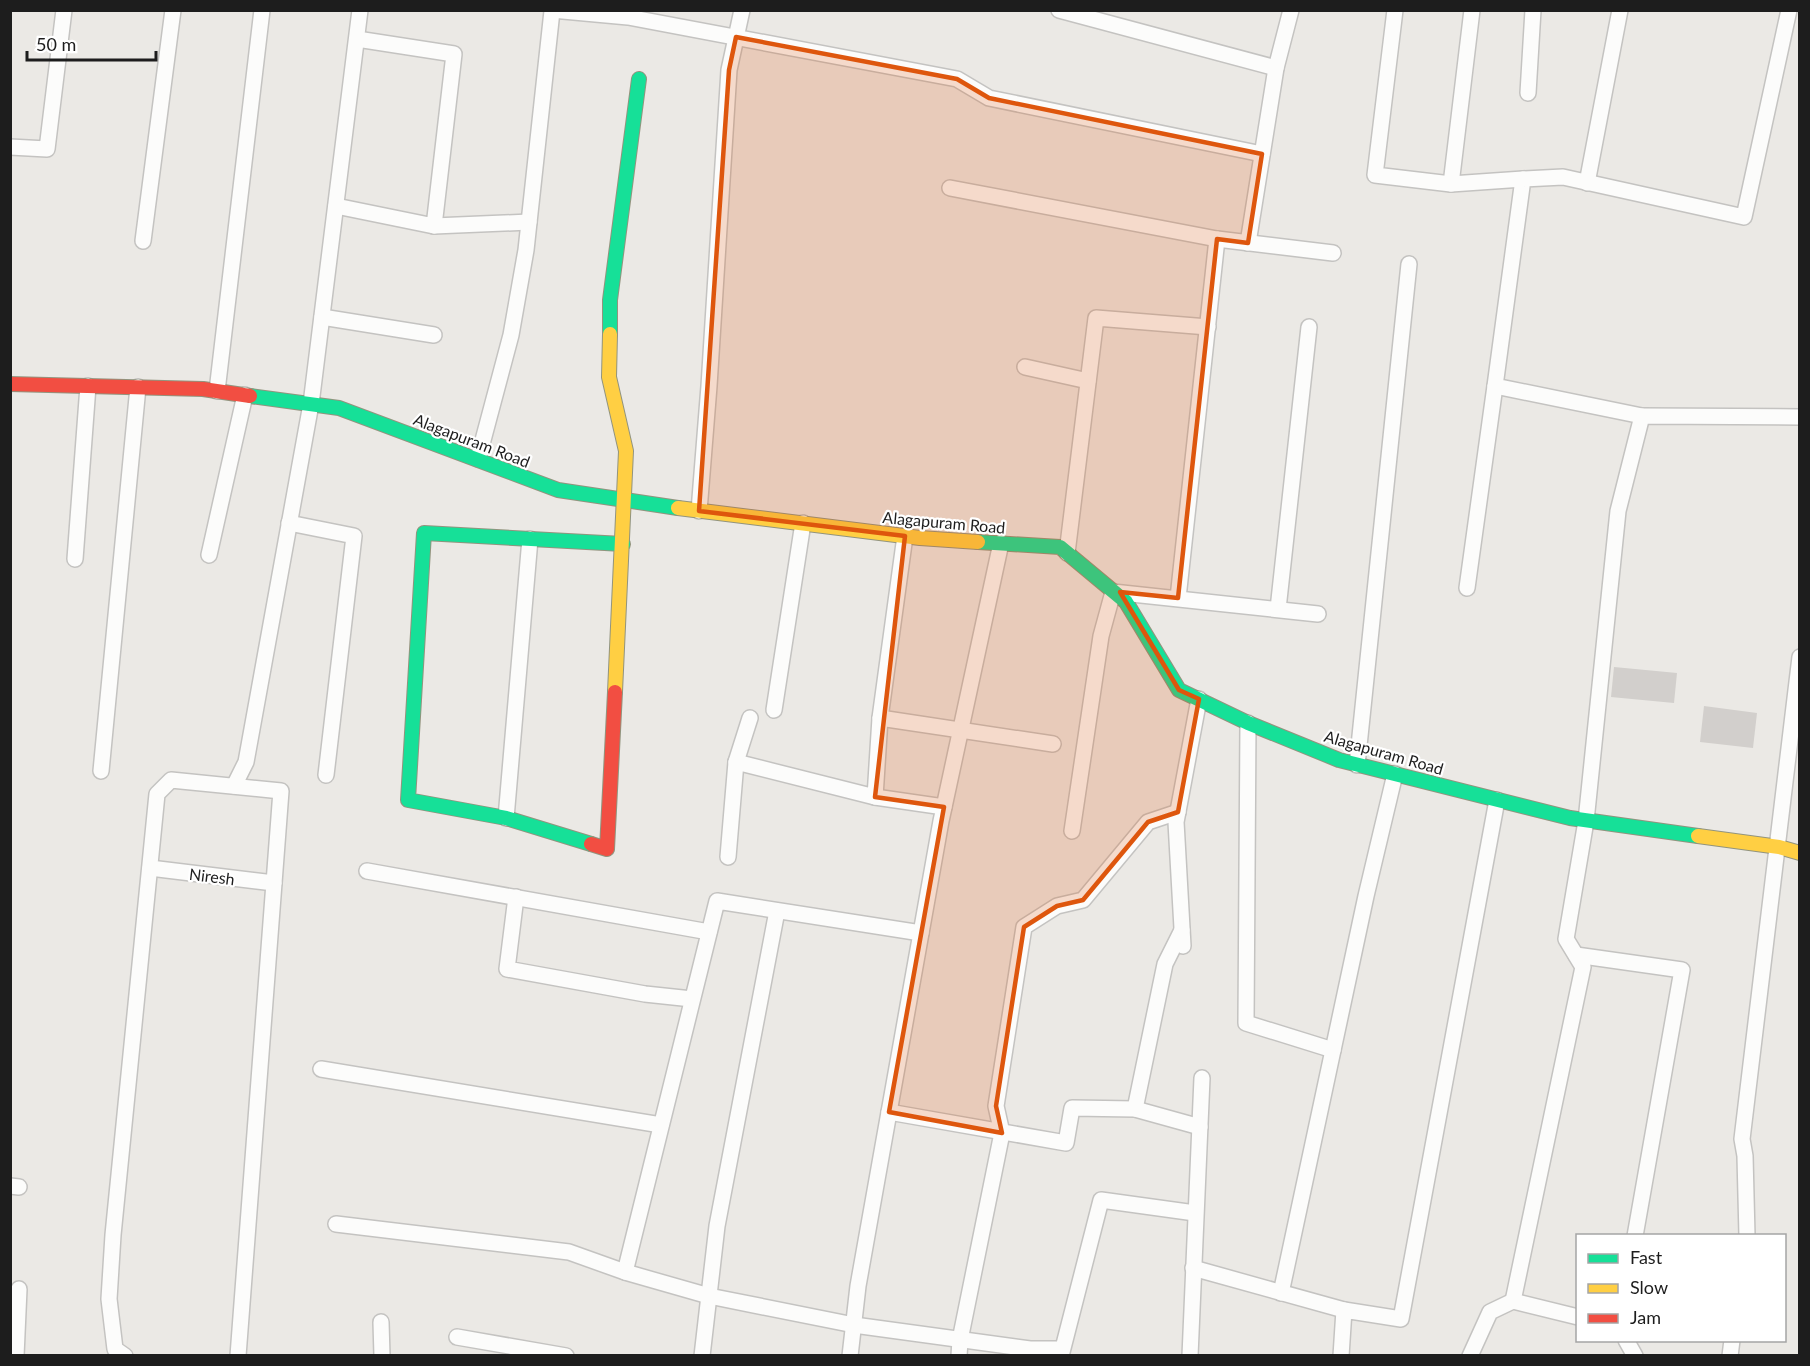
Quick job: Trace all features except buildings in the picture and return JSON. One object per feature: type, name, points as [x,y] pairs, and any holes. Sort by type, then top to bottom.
[{"type":"main road","points":[[623,544],[424,533],[408,800],[506,818],[607,849],[623,544],[626,451],[609,377],[610,300],[639,79]]},
{"type":"main road","name":"Alagapuram Road","points":[[10,384],[217,391],[339,408],[558,490],[699,511],[905,536],[1060,547],[1126,602],[1179,690],[1248,723],[1339,760],[1586,821],[1779,847],[1800,853]]},
{"type":"street","points":[[10,147],[47,149],[64,10]]},
{"type":"street","points":[[144,241],[173,10]]},
{"type":"street","points":[[217,391],[262,10]]},
{"type":"street","points":[[234,786],[246,762],[311,404],[360,10]]},
{"type":"street","points":[[699,511],[729,70],[742,10]]},
{"type":"street","points":[[1059,10],[1276,68]]},
{"type":"street","points":[[1248,243],[1276,68],[1292,10]]},
{"type":"street","points":[[1395,10],[1375,175],[1451,184],[1563,177],[1744,217],[1789,10]]},
{"type":"street","points":[[1451,184],[1472,10]]},
{"type":"street","points":[[1528,93],[1533,10]]},
{"type":"street","points":[[1587,183],[1620,10]]},
{"type":"street","points":[[478,459],[511,335],[529,222],[552,11],[628,17],[957,79],[989,98],[1262,154]]},
{"type":"street","points":[[357,39],[454,54],[434,226]]},
{"type":"street","points":[[1467,588],[1523,179]]},
{"type":"street","points":[[950,188],[1217,239],[1334,253]]},
{"type":"street","points":[[336,207],[434,226],[529,222]]},
{"type":"street","points":[[1178,598],[1217,239]]},
{"type":"street","points":[[1357,765],[1409,264]]},
{"type":"street","points":[[322,317],[434,334]]},
{"type":"street","points":[[1067,553],[1096,318],[1208,327]]},
{"type":"street","points":[[1278,609],[1309,327]]},
{"type":"street","points":[[1025,367],[1088,381]]},
{"type":"street","points":[[75,559],[88,386]]},
{"type":"street","points":[[1495,386],[1642,416],[1800,417]]},
{"type":"street","points":[[101,771],[138,387]]},
{"type":"street","points":[[210,555],[245,395]]},
{"type":"street","points":[[1514,1301],[1583,967],[1566,939],[1586,821],[1618,511],[1642,416]]},
{"type":"street","points":[[774,710],[803,523]]},
{"type":"street","points":[[289,524],[354,536],[326,775]]},
{"type":"street","points":[[875,797],[880,718],[905,536]]},
{"type":"street","points":[[506,818],[530,539]]},
{"type":"street","points":[[850,1356],[858,1286],[944,807],[1001,543]]},
{"type":"street","points":[[1072,831],[1101,636],[1113,592],[1318,614]]},
{"type":"street","points":[[1747,1234],[1745,1156],[1742,1139],[1779,847],[1800,657]]},
{"type":"street","points":[[1184,946],[1176,822],[1198,699]]},
{"type":"street","points":[[728,856],[736,762],[750,718]]},
{"type":"street","points":[[880,718],[1053,744]]},
{"type":"street","points":[[1248,723],[1246,1023],[1333,1050]]},
{"type":"street","points":[[736,762],[875,797],[944,807]]},
{"type":"street","points":[[1281,1293],[1366,896],[1395,774]]},
{"type":"street","points":[[125,1356],[115,1348],[109,1299],[113,1235],[157,794],[171,780],[280,790],[238,1356]]},
{"type":"street","points":[[1193,1268],[1344,1310],[1401,1319],[1497,800]]},
{"type":"street","points":[[959,1356],[960,1340],[1002,1133],[996,1106],[1024,927],[1057,906],[1083,900],[1148,822],[1178,812]]},
{"type":"street","name":"Niresh","points":[[150,868],[274,884]]},
{"type":"street","points":[[368,871],[709,932]]},
{"type":"street","points":[[516,897],[507,969],[645,994],[692,999]]},
{"type":"street","points":[[625,1272],[717,901],[921,933]]},
{"type":"street","points":[[702,1356],[717,1226],[777,911]]},
{"type":"street","points":[[1135,1109],[1165,964],[1182,930]]},
{"type":"street","points":[[1576,956],[1682,970],[1635,1234]]},
{"type":"street","points":[[321,1069],[661,1125]]},
{"type":"street","points":[[1190,1356],[1202,1078]]},
{"type":"street","points":[[889,1112],[1066,1143],[1072,1108],[1135,1109],[1200,1127]]},
{"type":"street","points":[[336,1224],[569,1252],[625,1272],[709,1296],[854,1325],[1062,1352],[1101,1200],[1196,1213]]},
{"type":"street","points":[[16,1356],[19,1289]]},
{"type":"street","points":[[1470,1356],[1490,1312],[1514,1301],[1576,1316]]},
{"type":"street","points":[[1341,1356],[1344,1310]]},
{"type":"street","points":[[381,1322],[382,1356]]},
{"type":"street","points":[[457,1337],[566,1356]]},
{"type":"street","points":[[1627,1342],[1635,1356]]},
{"type":"highlighted area","points":[[736,37],[957,79],[989,98],[1262,154],[1248,243],[1217,239],[1178,598],[1120,592],[1179,690],[1199,699],[1178,812],[1148,822],[1083,900],[1057,906],[1024,927],[996,1106],[1002,1133],[889,1112],[944,807],[875,797],[905,536],[699,511],[729,70]]},
{"type":"traffic: fast","points":[[610,334],[610,300],[639,79]]},
{"type":"traffic: fast","points":[[250,396],[339,408],[558,490],[678,508]]},
{"type":"traffic: fast","points":[[591,844],[506,818],[408,800],[424,533],[623,544]]},
{"type":"traffic: fast","points":[[978,542],[1060,547],[1126,602],[1179,690],[1248,723],[1339,760],[1570,818],[1698,836]]},
{"type":"traffic: slow","points":[[610,334],[609,377],[626,451],[615,692]]},
{"type":"traffic: slow","points":[[678,508],[920,538],[978,542]]},
{"type":"traffic: slow","points":[[1698,836],[1779,847],[1800,853]]},
{"type":"traffic: jam","points":[[10,384],[203,389],[250,396]]},
{"type":"traffic: jam","points":[[591,844],[607,849],[615,692]]}]
